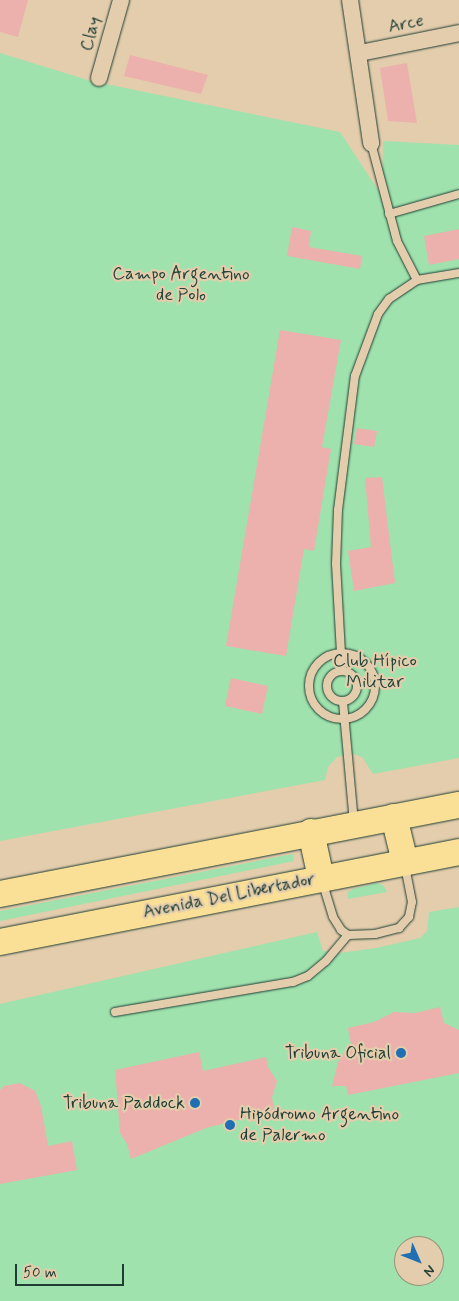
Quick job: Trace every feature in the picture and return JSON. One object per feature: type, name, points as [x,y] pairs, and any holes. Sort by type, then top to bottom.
[{"type":"main road","points":[[0,894],[459,805]]},
{"type":"main road","points":[[394,817],[405,862]]},
{"type":"main road","points":[[312,832],[321,878]]},
{"type":"main road","name":"Avenida Del Libertador","points":[[0,942],[459,852]]},
{"type":"street","name":"Clay","points":[[99,78],[121,0]]},
{"type":"street","points":[[350,0],[360,53],[371,143]]},
{"type":"street","name":"Arce","points":[[360,53],[459,33]]},
{"type":"lane","points":[[371,143],[397,240],[417,280]]},
{"type":"lane","points":[[389,214],[459,194]]},
{"type":"lane","points":[[342,671],[336,564],[338,510],[355,376],[378,314],[404,287],[417,280],[459,273]]},
{"type":"lane","points":[[342,653],[361,659],[373,676],[375,686],[366,709],[344,719],[329,716],[316,708],[309,688],[315,668],[332,655],[342,653]]},
{"type":"lane","points":[[342,671],[350,673],[358,686],[356,694],[343,702],[329,695],[327,687],[329,679],[342,671]]},
{"type":"lane","points":[[358,686],[375,686]]},
{"type":"lane","points":[[309,688],[327,687]]},
{"type":"lane","points":[[343,702],[355,824]]},
{"type":"lane","points":[[321,878],[333,917],[348,935],[361,937],[406,924],[412,902],[405,862]]},
{"type":"lane","points":[[115,1012],[293,982],[308,976],[326,961],[348,935]]},
{"type":"green space","name":"Campo Argentino de Polo","points":[[0,53],[91,81],[340,132],[382,196],[383,141],[459,145],[459,758],[373,774],[362,757],[354,754],[337,757],[328,767],[325,780],[0,841]]},
{"type":"green space","points":[[293,854],[294,861],[0,921],[0,911]]},
{"type":"green space","points":[[377,883],[383,885],[387,892],[348,899],[347,893],[352,889]]},
{"type":"green space","name":"Hipódromo Argentino de Palermo","points":[[459,907],[459,1301],[0,1301],[0,1004],[317,932],[323,951],[340,953],[376,948],[420,938],[427,931],[429,912]]},
{"type":"building","points":[[0,0],[28,0],[18,37],[0,32]]},
{"type":"building","points":[[130,55],[208,75],[201,94],[124,76]]},
{"type":"building","points":[[407,63],[417,123],[388,121],[380,68]]},
{"type":"building","points":[[292,227],[311,231],[309,247],[362,256],[360,269],[287,256]]},
{"type":"building","points":[[459,229],[459,259],[429,265],[424,236]]},
{"type":"building","points":[[280,330],[341,340],[322,447],[331,449],[314,551],[304,549],[286,656],[226,646]]},
{"type":"building","points":[[357,428],[377,431],[374,447],[354,444]]},
{"type":"building","points":[[382,477],[395,583],[354,591],[348,551],[371,547],[365,478]]},
{"type":"building","points":[[231,678],[268,686],[262,714],[225,706]]},
{"type":"building","name":"Tribuna Oficial","points":[[440,1007],[444,1023],[459,1030],[459,1073],[348,1095],[346,1086],[332,1086],[338,1062],[351,1044],[348,1028],[374,1022],[394,1012],[415,1013]]},
{"type":"building","name":"Tribuna Paddock","points":[[199,1052],[203,1071],[266,1057],[268,1067],[277,1081],[272,1097],[274,1111],[206,1128],[131,1159],[127,1144],[120,1133],[115,1070]]},
{"type":"building","points":[[20,1083],[35,1091],[41,1106],[48,1146],[72,1141],[77,1170],[0,1184],[0,1090],[4,1086]]},
{"type":"place","name":"Tribuna Oficial","points":[[401,1053]]},
{"type":"place","name":"Tribuna Paddock","points":[[195,1103]]},
{"type":"place","name":"Hipódromo Argentino de Palermo","points":[[230,1125]]},
{"type":"park label","name":"Club Hípico Militar","points":[[375,672]]}]
